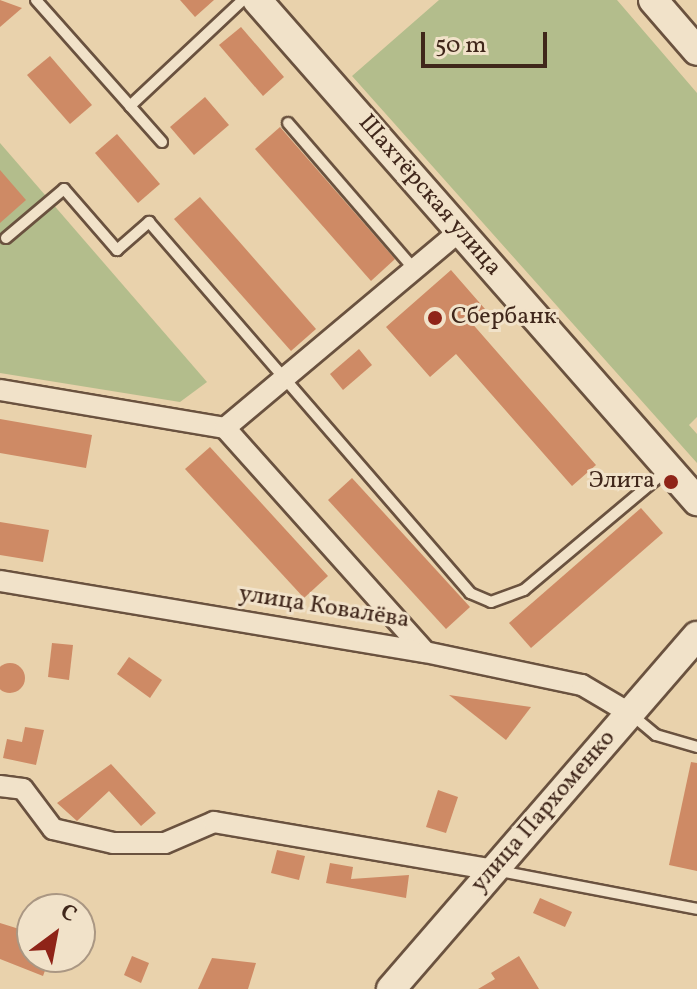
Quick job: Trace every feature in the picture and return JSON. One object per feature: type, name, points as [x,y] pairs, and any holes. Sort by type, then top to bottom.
[{"type":"street","name":"Шахтёрская улица","points":[[257,0],[697,501]]},
{"type":"street","points":[[653,0],[697,51]]},
{"type":"street","points":[[225,428],[282,377],[296,374],[460,231]]},
{"type":"street","points":[[0,390],[225,428],[425,652]]},
{"type":"street","name":"улица Ковалёва","points":[[0,581],[425,652],[582,685],[631,714]]},
{"type":"street","name":"улица Пархоменко","points":[[391,989],[697,636]]},
{"type":"street","points":[[0,786],[23,789],[53,829],[113,843],[165,843],[214,822],[494,870]]},
{"type":"lane","points":[[36,0],[162,142]]},
{"type":"lane","points":[[130,106],[243,0]]},
{"type":"lane","points":[[288,123],[415,270]]},
{"type":"lane","points":[[6,238],[64,189],[117,250],[149,222],[470,593],[491,602],[524,590],[668,469]]},
{"type":"lane","points":[[631,714],[656,735],[697,747]]},
{"type":"lane","points":[[494,870],[697,909]]},
{"type":"green space","points":[[439,0],[617,0],[697,93],[697,417],[689,425],[697,434],[697,463],[352,76]]},
{"type":"green space","points":[[0,143],[207,382],[180,402],[0,373]]},
{"type":"building","points":[[0,0],[22,8],[0,27]]},
{"type":"building","points":[[180,0],[214,0],[195,17]]},
{"type":"building","points":[[241,27],[284,77],[263,96],[219,45]]},
{"type":"building","points":[[50,56],[92,105],[70,124],[27,75]]},
{"type":"building","points":[[205,97],[229,125],[194,155],[170,127]]},
{"type":"building","points":[[280,127],[395,259],[371,281],[255,149]]},
{"type":"building","points":[[117,134],[160,184],[138,203],[95,153]]},
{"type":"building","points":[[0,170],[26,200],[0,223]]},
{"type":"building","points":[[200,197],[316,329],[291,351],[174,219]]},
{"type":"building","points":[[451,270],[485,309],[470,321],[596,465],[572,486],[456,354],[430,377],[386,327]]},
{"type":"building","points":[[359,349],[372,365],[343,390],[330,374]]},
{"type":"building","points":[[0,419],[92,435],[86,468],[0,453]]},
{"type":"building","points":[[210,447],[328,576],[304,598],[185,469]]},
{"type":"building","points":[[352,478],[470,607],[446,629],[328,500]]},
{"type":"building","points":[[641,508],[663,533],[531,648],[509,623]]},
{"type":"building","points":[[0,522],[49,530],[43,562],[0,555]]},
{"type":"building","points":[[52,643],[73,645],[69,680],[48,677]]},
{"type":"building","points":[[129,657],[162,680],[150,698],[117,674]]},
{"type":"building","points":[[10,663],[16,664],[24,672],[24,684],[16,692],[10,693],[4,692],[-4,684],[-5,678],[-4,672],[4,664]]},
{"type":"building","points":[[449,695],[531,707],[506,740]]},
{"type":"building","points":[[25,727],[44,730],[36,765],[3,758],[7,739],[22,742]]},
{"type":"building","points":[[691,762],[697,763],[697,871],[669,865]]},
{"type":"building","points":[[111,764],[156,813],[141,826],[109,791],[77,821],[57,803]]},
{"type":"building","points":[[438,790],[458,797],[446,833],[426,827]]},
{"type":"building","points":[[277,850],[305,856],[299,880],[271,873]]},
{"type":"building","points":[[330,863],[353,867],[351,879],[409,875],[406,898],[326,883]]},
{"type":"building","points":[[540,898],[572,912],[565,927],[533,913]]},
{"type":"building","points":[[0,923],[16,928],[16,965],[0,959]]},
{"type":"building","points":[[132,956],[149,963],[141,983],[124,975]]},
{"type":"building","points":[[519,956],[539,989],[478,989],[495,979],[491,973]]},
{"type":"building","points":[[212,958],[256,963],[248,989],[198,989]]},
{"type":"place","name":"Сбербанк","points":[[435,318]]},
{"type":"place","name":"Элита","points":[[671,482]]}]
